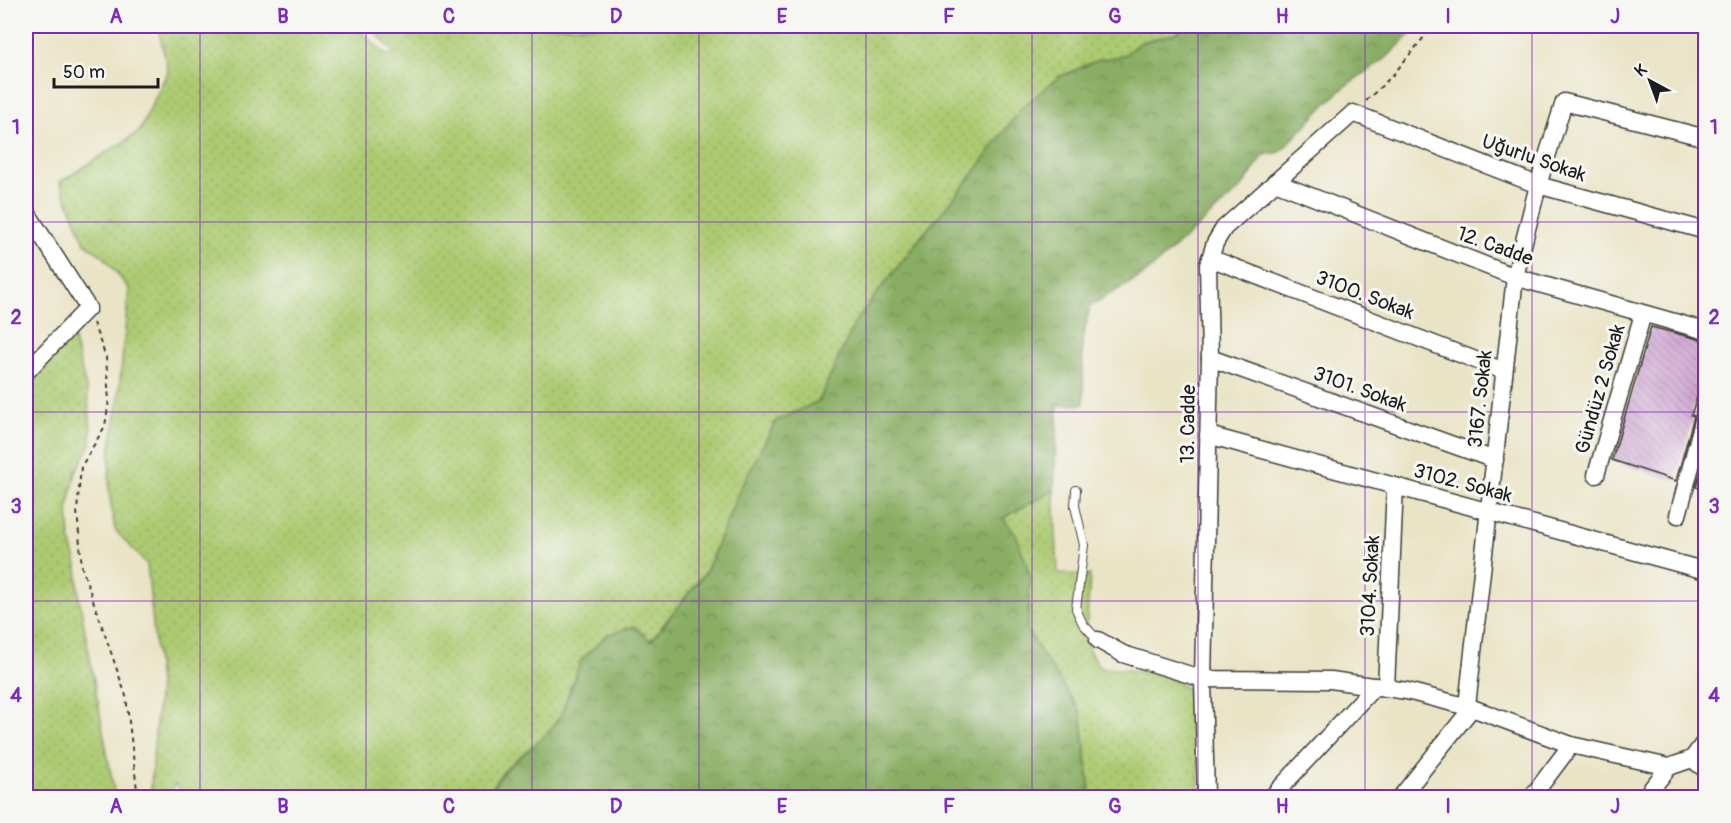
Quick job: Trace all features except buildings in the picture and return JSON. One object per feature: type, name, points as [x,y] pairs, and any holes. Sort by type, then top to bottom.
[{"type":"street","name":"3167. Sokak","points":[[1469,707],[1515,277],[1538,185],[1564,102],[1706,138]]},
{"type":"street","name":"13. Cadde","points":[[1206,798],[1203,679],[1210,358],[1208,265],[1215,243],[1224,228],[1353,113]]},
{"type":"street","name":"Uğurlu Sokak","points":[[1353,113],[1538,185],[1706,231]]},
{"type":"street","name":"12. Cadde","points":[[1275,182],[1515,277],[1706,332]]},
{"type":"street","points":[[26,211],[88,308],[26,372]]},
{"type":"street","name":"3100. Sokak","points":[[1210,258],[1504,371]]},
{"type":"street","name":"Gündüz 2 Sokak","points":[[1596,475],[1643,314]]},
{"type":"street","name":"3101. Sokak","points":[[1210,358],[1495,460]]},
{"type":"street","points":[[1678,515],[1706,410]]},
{"type":"street","name":"3102. Sokak","points":[[1208,435],[1706,571]]},
{"type":"street","name":"3104. Sokak","points":[[1380,687],[1395,486]]},
{"type":"street","points":[[1098,640],[1123,654],[1203,679],[1331,680],[1407,691],[1469,707],[1570,745],[1669,767],[1692,759],[1706,740]]},
{"type":"street","points":[[1271,798],[1380,687]]},
{"type":"street","points":[[1400,798],[1469,707]]},
{"type":"street","points":[[1531,798],[1570,745]]},
{"type":"street","points":[[1692,759],[1706,770]]},
{"type":"street","points":[[1644,798],[1669,767]]},
{"type":"lane","points":[[1076,490],[1075,506],[1084,545],[1084,555],[1076,609],[1083,624],[1098,640]]},
{"type":"path","points":[[1353,113],[1393,75],[1433,26]]},
{"type":"path","points":[[88,308],[106,357],[109,401],[105,426],[81,467],[76,511],[82,568],[126,696],[138,798]]},
{"type":"green space","points":[[158,26],[355,26],[386,55],[395,54],[379,36],[365,26],[1183,26],[1177,33],[1139,43],[1124,55],[1099,60],[968,181],[921,237],[856,322],[819,401],[776,421],[740,489],[706,572],[650,641],[571,685],[563,710],[553,727],[506,769],[493,786],[489,797],[189,798],[175,784],[168,797],[150,797],[159,684],[147,564],[115,530],[109,491],[110,454],[118,402],[129,289],[104,257],[85,243],[60,182],[139,132],[168,71]]},
{"type":"green space","points":[[1183,26],[1419,26],[1385,59],[1348,84],[1328,102],[1280,152],[1264,155],[1242,187],[1145,274],[1090,306],[1082,342],[1084,404],[1058,405],[1054,490],[1003,518],[1017,536],[1030,576],[1027,631],[1081,713],[1089,797],[489,797],[504,771],[549,732],[562,713],[581,660],[607,635],[634,626],[651,641],[706,572],[740,489],[776,421],[819,401],[855,322],[968,181],[1021,108],[1059,77],[1098,60],[1124,55],[1139,43],[1177,33]]},
{"type":"green space","points":[[72,333],[87,392],[91,444],[76,472],[68,507],[70,539],[77,565],[79,598],[115,797],[26,798],[26,380]]},
{"type":"green space","points":[[1054,490],[1058,574],[1090,575],[1086,632],[1089,651],[1100,668],[1139,671],[1169,677],[1185,688],[1197,704],[1199,797],[1090,797],[1081,713],[1027,631],[1030,576],[1003,518]]}]
